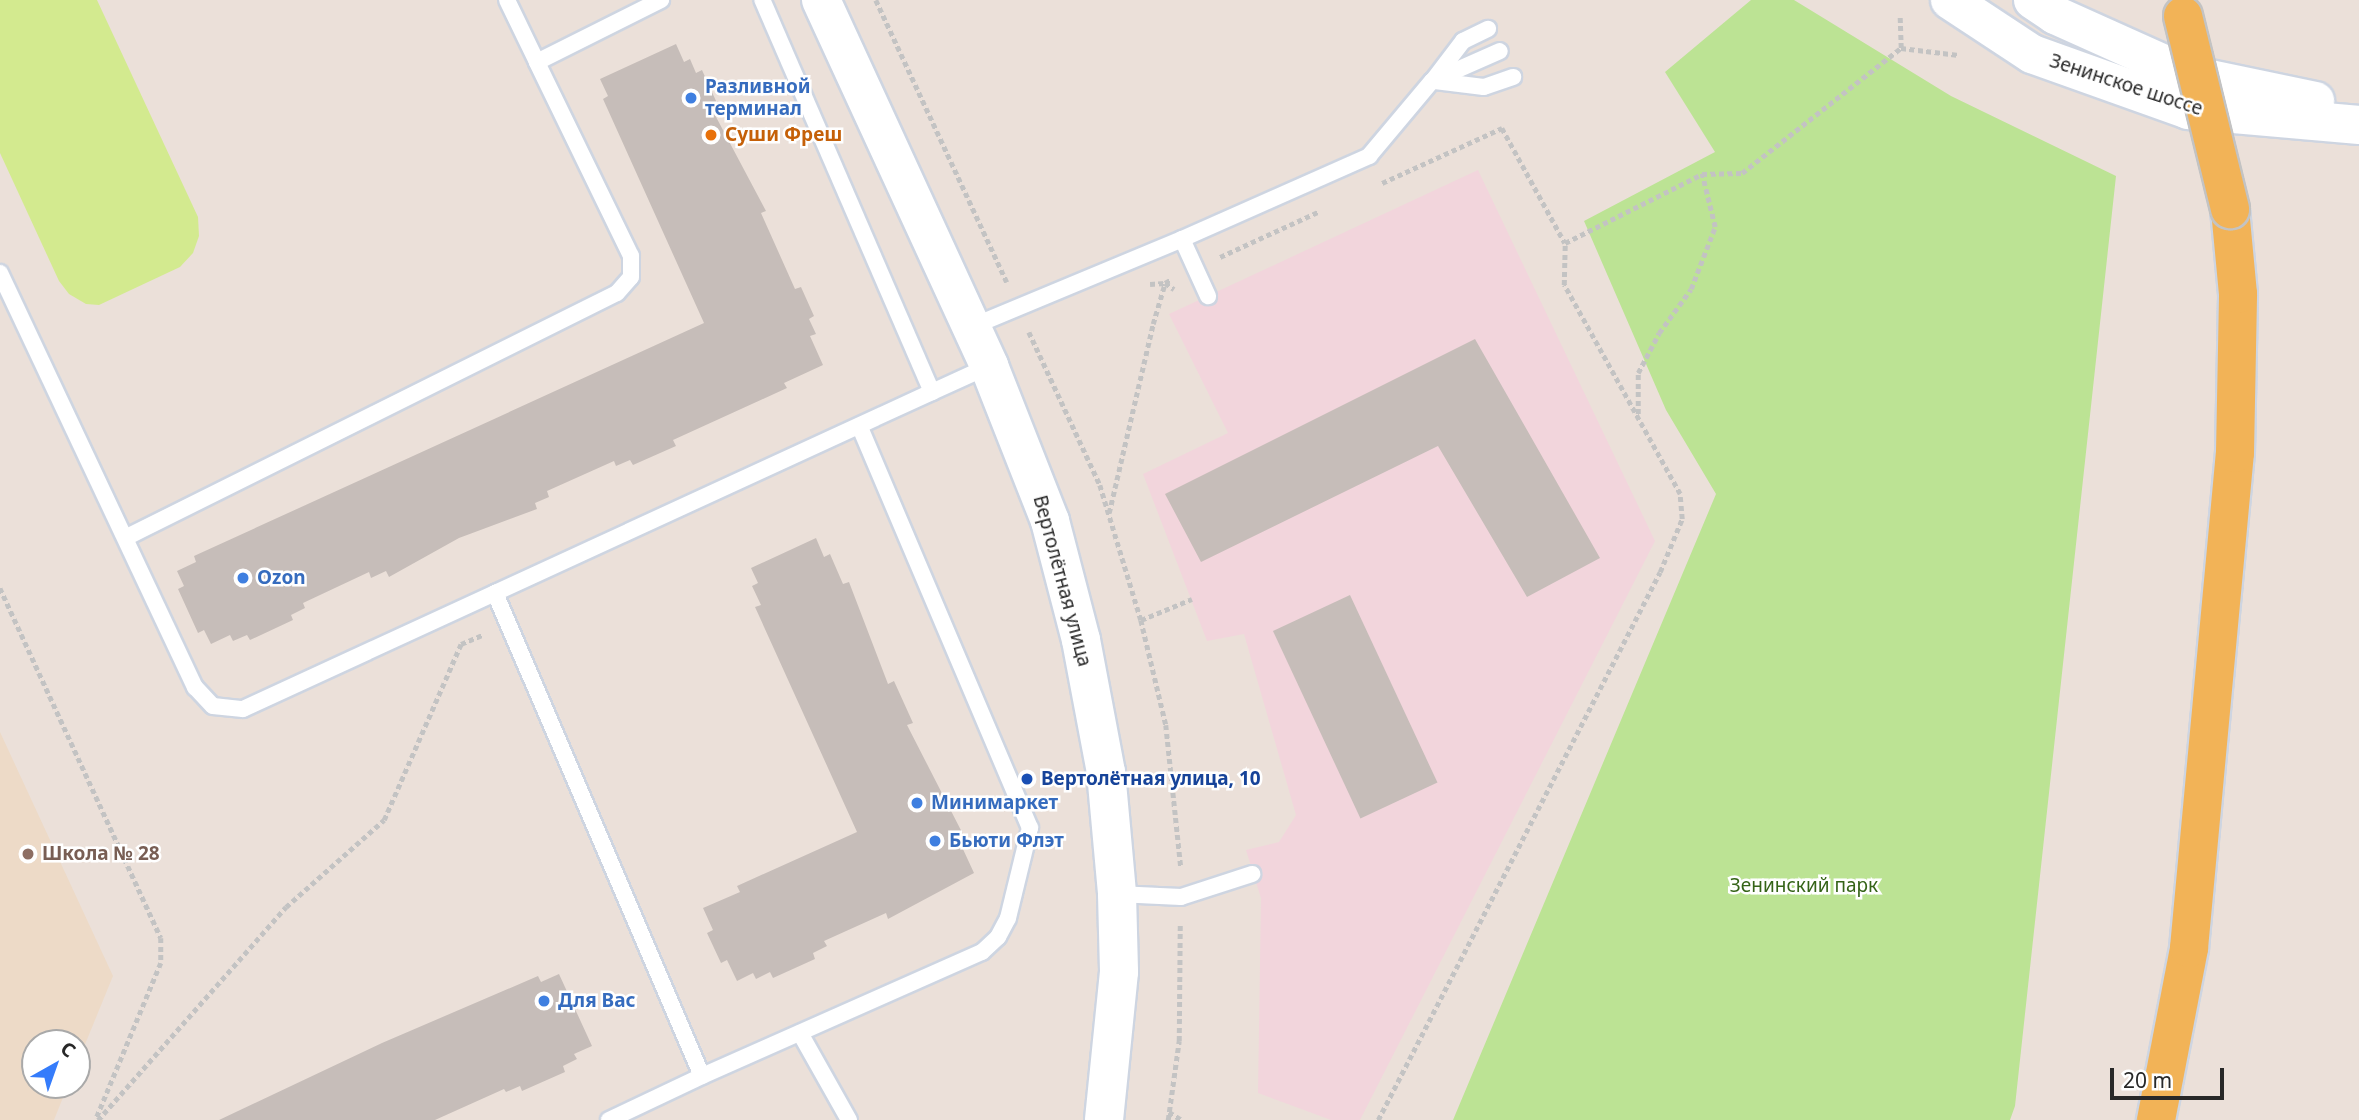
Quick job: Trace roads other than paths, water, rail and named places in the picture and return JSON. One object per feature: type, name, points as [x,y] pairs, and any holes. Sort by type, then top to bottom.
[{"type":"main road","points":[[2156,1120],[2189,948],[2235,453],[2238,294],[2231,209],[2180,8]]},
{"type":"street","name":"Вертолётная улица","points":[[821,0],[989,366],[1050,521],[1081,640],[1106,772],[1117,894],[1119,972],[1104,1120]]},
{"type":"street","name":"Зенинское шоссе","points":[[1950,0],[2032,54],[2188,110],[2359,125]]},
{"type":"street","points":[[2033,0],[2055,15],[2186,74],[2359,107]]},
{"type":"lane","points":[[127,537],[617,293],[631,277],[631,256],[507,0]]},
{"type":"lane","points":[[537,62],[661,0]]},
{"type":"lane","points":[[762,0],[932,392]]},
{"type":"lane","points":[[971,327],[1182,239],[1369,156],[1463,41],[1488,29]]},
{"type":"lane","points":[[1432,81],[1500,51]]},
{"type":"lane","points":[[1432,81],[1484,87],[1513,76]]},
{"type":"lane","points":[[1182,239],[1208,296]]},
{"type":"lane","points":[[0,273],[127,537],[195,687],[213,706],[243,709],[989,366]]},
{"type":"lane","points":[[609,1120],[982,952],[998,937],[1008,918],[1030,828],[859,426]]},
{"type":"lane","points":[[495,593],[702,1076]]},
{"type":"lane","points":[[1117,894],[1181,897],[1252,874]]},
{"type":"lane","points":[[800,1033],[849,1120]]},
{"type":"place","name":"Разливной терминал","points":[[691,98]]},
{"type":"place","name":"Суши Фреш","points":[[711,135]]},
{"type":"place","name":"Ozon","points":[[243,578]]},
{"type":"place","name":"Вертолётная улица, 10","points":[[1027,779]]},
{"type":"place","name":"Минимаркет","points":[[917,803]]},
{"type":"place","name":"Бьюти Флэт","points":[[935,841]]},
{"type":"place","name":"Школа № 28","points":[[28,854]]},
{"type":"place","name":"Для Вас","points":[[544,1001]]},
{"type":"park label","name":"Зенинский парк","points":[[1804,886]]}]
